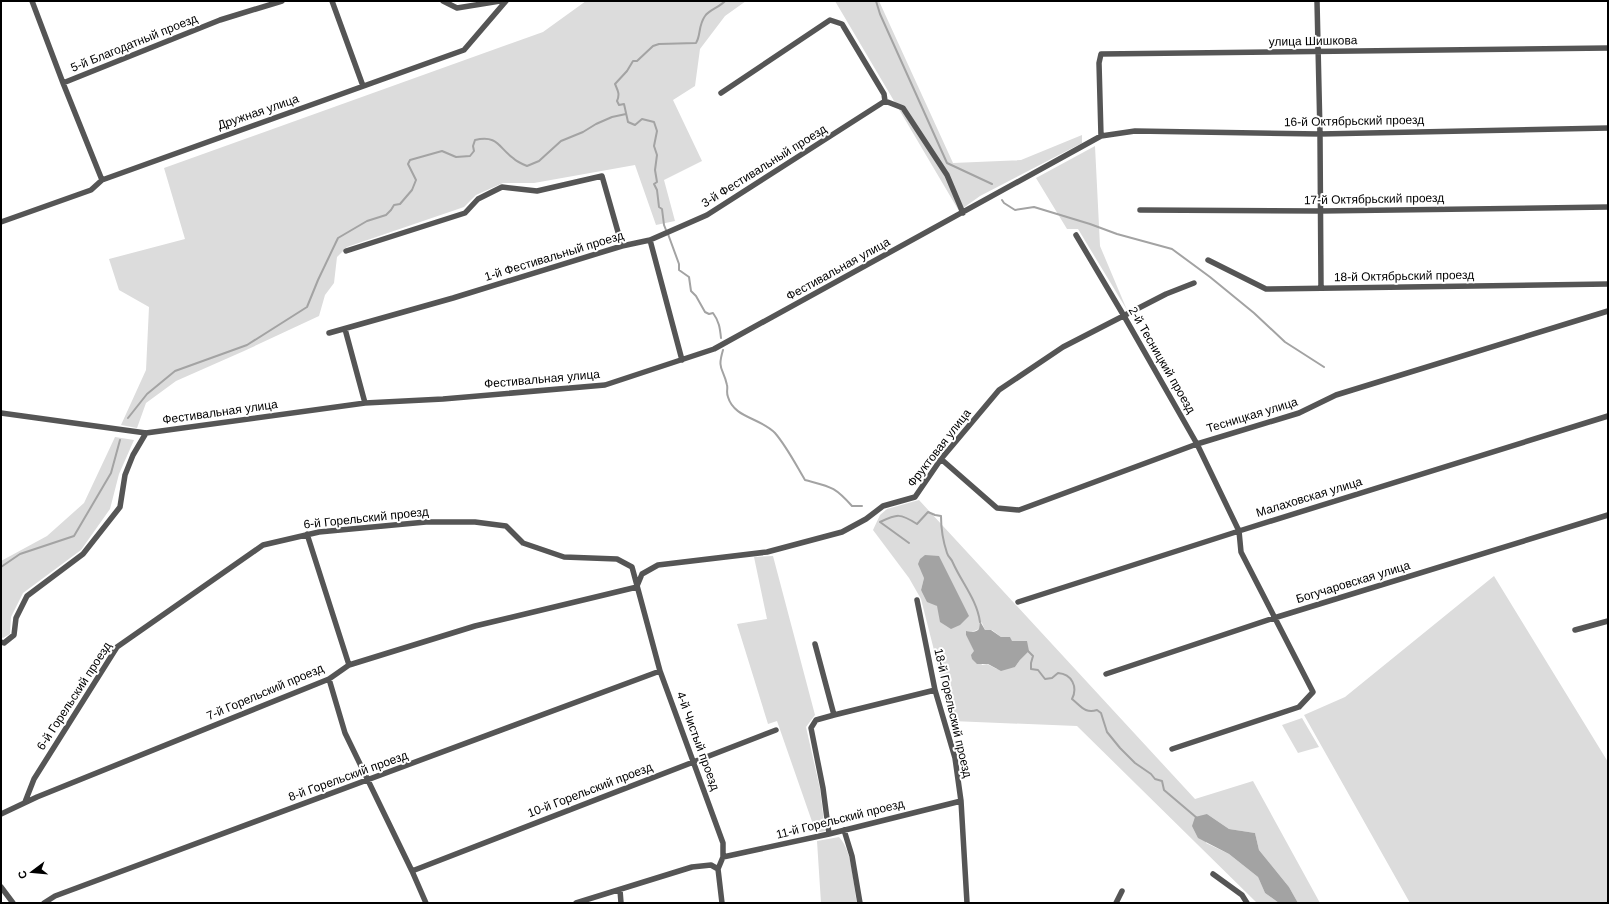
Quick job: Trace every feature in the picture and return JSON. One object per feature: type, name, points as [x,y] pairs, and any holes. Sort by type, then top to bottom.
[{"type":"street","points":[[32,1],[102,180]]},
{"type":"street","name":"5-й Благодатный проезд","points":[[63,83],[220,20],[282,1]]},
{"type":"street","points":[[332,1],[363,86]]},
{"type":"street","points":[[443,1],[457,8],[500,1]]},
{"type":"street","name":"Дружная улица","points":[[1,222],[91,190],[102,180],[464,50],[506,1]]},
{"type":"street","points":[[1317,1],[1321,288]]},
{"type":"street","points":[[721,93],[830,20],[842,24],[884,94],[885,101],[903,108],[947,175],[963,213]]},
{"type":"street","name":"улица Шишкова","points":[[1101,136],[1099,62],[1101,54],[1608,48]]},
{"type":"street","name":"3-й Фестивальный проезд","points":[[650,240],[707,215],[885,101]]},
{"type":"street","name":"16-й Октябрьский проезд","points":[[1101,136],[1135,132],[1320,134],[1608,128]]},
{"type":"street","name":"Фестивальная улица","points":[[1,412],[146,433],[365,403],[443,399],[605,384],[714,349],[1101,136]]},
{"type":"street","points":[[346,251],[465,213],[478,199],[502,187],[537,191],[602,176],[622,246]]},
{"type":"street","name":"17-й Октябрьский проезд","points":[[1140,210],[1320,211],[1608,207]]},
{"type":"street","name":"2-й Тесницкий проезд","points":[[1076,235],[1197,444],[1239,531],[1241,552],[1313,692],[1299,707],[1172,749]]},
{"type":"street","points":[[650,240],[682,360]]},
{"type":"street","name":"1-й Фестивальный проезд","points":[[329,334],[454,298],[622,246],[650,240]]},
{"type":"street","name":"18-й Октябрьский проезд","points":[[1208,260],[1266,289],[1608,284]]},
{"type":"street","name":"Фруктовая улица","points":[[637,586],[642,574],[658,565],[767,552],[842,532],[866,519],[883,506],[914,497],[941,459],[999,390],[1063,347],[1166,294],[1194,283]]},
{"type":"street","name":"Тесницкая улица","points":[[941,459],[997,508],[1019,510],[1197,444],[1299,413],[1336,395],[1608,311]]},
{"type":"street","points":[[345,329],[365,403]]},
{"type":"street","name":"Малаховская улица","points":[[1018,602],[1239,531],[1608,416]]},
{"type":"street","points":[[1,642],[4,643],[14,635],[16,618],[27,596],[83,554],[120,507],[125,475],[133,455],[146,433]]},
{"type":"street","name":"Богучаровская улица","points":[[1106,674],[1274,618],[1608,515]]},
{"type":"street","name":"6-й Горельский проезд","points":[[25,802],[34,779],[117,647],[263,545],[307,534],[426,522],[474,522],[506,526],[523,543],[564,557],[617,559],[632,567],[637,586]]},
{"type":"street","points":[[307,534],[348,665]]},
{"type":"street","name":"7-й Горельский проезд","points":[[1,814],[25,802],[329,679],[348,665],[475,626],[637,586]]},
{"type":"street","name":"4-й Чистый проезд","points":[[637,586],[660,671],[723,843],[723,858],[718,870],[722,903]]},
{"type":"street","name":"18-й Горельский проезд","points":[[917,600],[935,690],[955,758],[961,800],[967,903]]},
{"type":"street","points":[[1575,630],[1608,621]]},
{"type":"street","points":[[815,644],[834,715]]},
{"type":"street","name":"8-й Горельский проезд","points":[[44,903],[55,896],[660,671]]},
{"type":"street","points":[[329,679],[345,733],[426,903]]},
{"type":"street","points":[[829,834],[823,788],[811,728],[816,720],[935,690]]},
{"type":"street","name":"10-й Горельский проезд","points":[[412,871],[776,730]]},
{"type":"street","name":"11-й Горельский проезд","points":[[723,858],[829,834],[961,800]]},
{"type":"street","points":[[844,830],[852,856],[860,903]]},
{"type":"street","points":[[576,903],[692,867],[711,865],[718,870]]},
{"type":"street","points":[[1213,874],[1242,895],[1247,903]]},
{"type":"street","points":[[1,887],[13,903]]},
{"type":"street","points":[[620,890],[621,903]]},
{"type":"street","points":[[1116,903],[1122,891]]},
{"type":"shaded area","points":[[586,1],[746,1],[725,16],[700,49],[695,86],[673,100],[702,161],[664,180],[675,221],[656,225],[635,165],[534,183],[503,183],[476,195],[464,207],[347,247],[337,257],[334,283],[325,295],[319,316],[176,381],[146,403],[137,428],[121,425],[146,370],[149,307],[119,290],[109,259],[185,239],[164,168],[543,32]]},
{"type":"shaded area","points":[[835,1],[879,1],[953,163],[1021,160],[1082,135],[1082,143],[980,196],[959,211]]},
{"type":"shaded area","points":[[1095,146],[1100,246],[1127,310],[1078,229],[1067,229],[1036,178]]},
{"type":"shaded area","points":[[115,437],[134,440],[119,474],[110,509],[81,550],[23,593],[11,617],[10,634],[3,638],[1,637],[1,561],[47,536],[84,503]]},
{"type":"shaded area","points":[[919,500],[1195,799],[1253,781],[1320,903],[1298,903],[1289,887],[1259,850],[1255,833],[1229,829],[1207,814],[1206,843],[1229,854],[1258,877],[1265,893],[1279,903],[1257,903],[1077,726],[952,721],[921,599],[909,578],[873,530],[880,515],[887,509]],"holes":[[[924,578],[951,629],[937,606],[921,590]],[[980,622],[985,630],[992,630],[1001,637],[1010,637],[1011,641],[1029,651],[1015,667],[997,669],[987,664],[982,665],[966,635],[966,631],[972,632],[979,629]]]},
{"type":"shaded area","points":[[925,555],[939,556],[969,616],[960,625],[951,629],[940,622],[937,606],[927,602],[921,590],[924,578],[918,564],[920,559]]},
{"type":"shaded area","points":[[773,556],[815,715],[806,727],[820,789],[825,831],[816,833],[777,721],[768,724],[737,624],[767,619],[754,557]]},
{"type":"shaded area","points":[[1494,576],[1608,762],[1608,903],[1410,903],[1304,715],[1345,697]]},
{"type":"shaded area","points":[[980,621],[985,630],[991,630],[1001,637],[1010,637],[1012,641],[1027,641],[1029,651],[1015,667],[1001,671],[988,664],[977,664],[972,659],[971,655],[974,651],[966,635],[966,631],[973,632],[979,629]]},
{"type":"shaded area","points":[[1302,718],[1319,747],[1298,753],[1282,725]]},
{"type":"shaded area","points":[[1207,814],[1229,829],[1255,833],[1259,850],[1289,887],[1298,903],[1279,903],[1265,893],[1258,877],[1229,854],[1198,838],[1192,826],[1195,817]]},
{"type":"shaded area","points":[[839,837],[844,843],[850,859],[857,903],[821,903],[817,841]]},
{"type":"waterway","points":[[666,230],[662,209],[659,207],[657,190],[654,184],[657,182],[655,170],[657,155],[654,146],[657,131],[654,122],[642,119],[635,125],[628,122],[624,104],[619,105],[617,101],[618,91],[615,84],[627,71],[633,61],[637,61],[653,46],[659,44],[696,43],[699,37],[701,23],[705,16],[725,1]]},
{"type":"waterway","points":[[876,1],[880,14],[947,163],[992,184]]},
{"type":"waterway","points":[[128,418],[147,394],[175,371],[247,345],[307,307],[338,238],[367,221],[386,215],[394,205],[400,204],[412,190],[416,180],[408,164],[410,160],[442,151],[456,157],[470,156],[474,151],[473,146],[475,140],[489,139],[497,143],[516,161],[527,166],[539,161],[561,141],[583,132],[612,117],[626,114]]},
{"type":"waterway","points":[[1002,200],[1015,210],[1034,207],[1117,234],[1172,249],[1210,277],[1254,313],[1285,342],[1324,367]]},
{"type":"waterway","points":[[668,234],[679,264],[679,270],[689,277],[691,291],[696,296],[705,312],[709,314],[713,313],[717,319],[721,338]]},
{"type":"waterway","points":[[723,350],[721,368],[727,385],[727,394],[731,404],[742,414],[763,424],[775,433],[805,480],[832,488],[841,494],[852,506],[862,506]]},
{"type":"waterway","points":[[1,567],[20,554],[74,536],[111,473],[120,440]]},
{"type":"waterway","points":[[880,522],[891,517],[902,516],[917,524],[928,512],[941,516],[944,544],[973,599],[980,622]]},
{"type":"waterway","points":[[880,522],[909,543]]},
{"type":"waterway","points":[[1028,651],[1033,656],[1031,669],[1038,670],[1045,679],[1052,678],[1058,673],[1067,676],[1074,686],[1074,694],[1072,699],[1086,710],[1097,710],[1101,713],[1107,732],[1120,748],[1135,763],[1151,774],[1155,779],[1162,781],[1164,790],[1197,818]]}]
